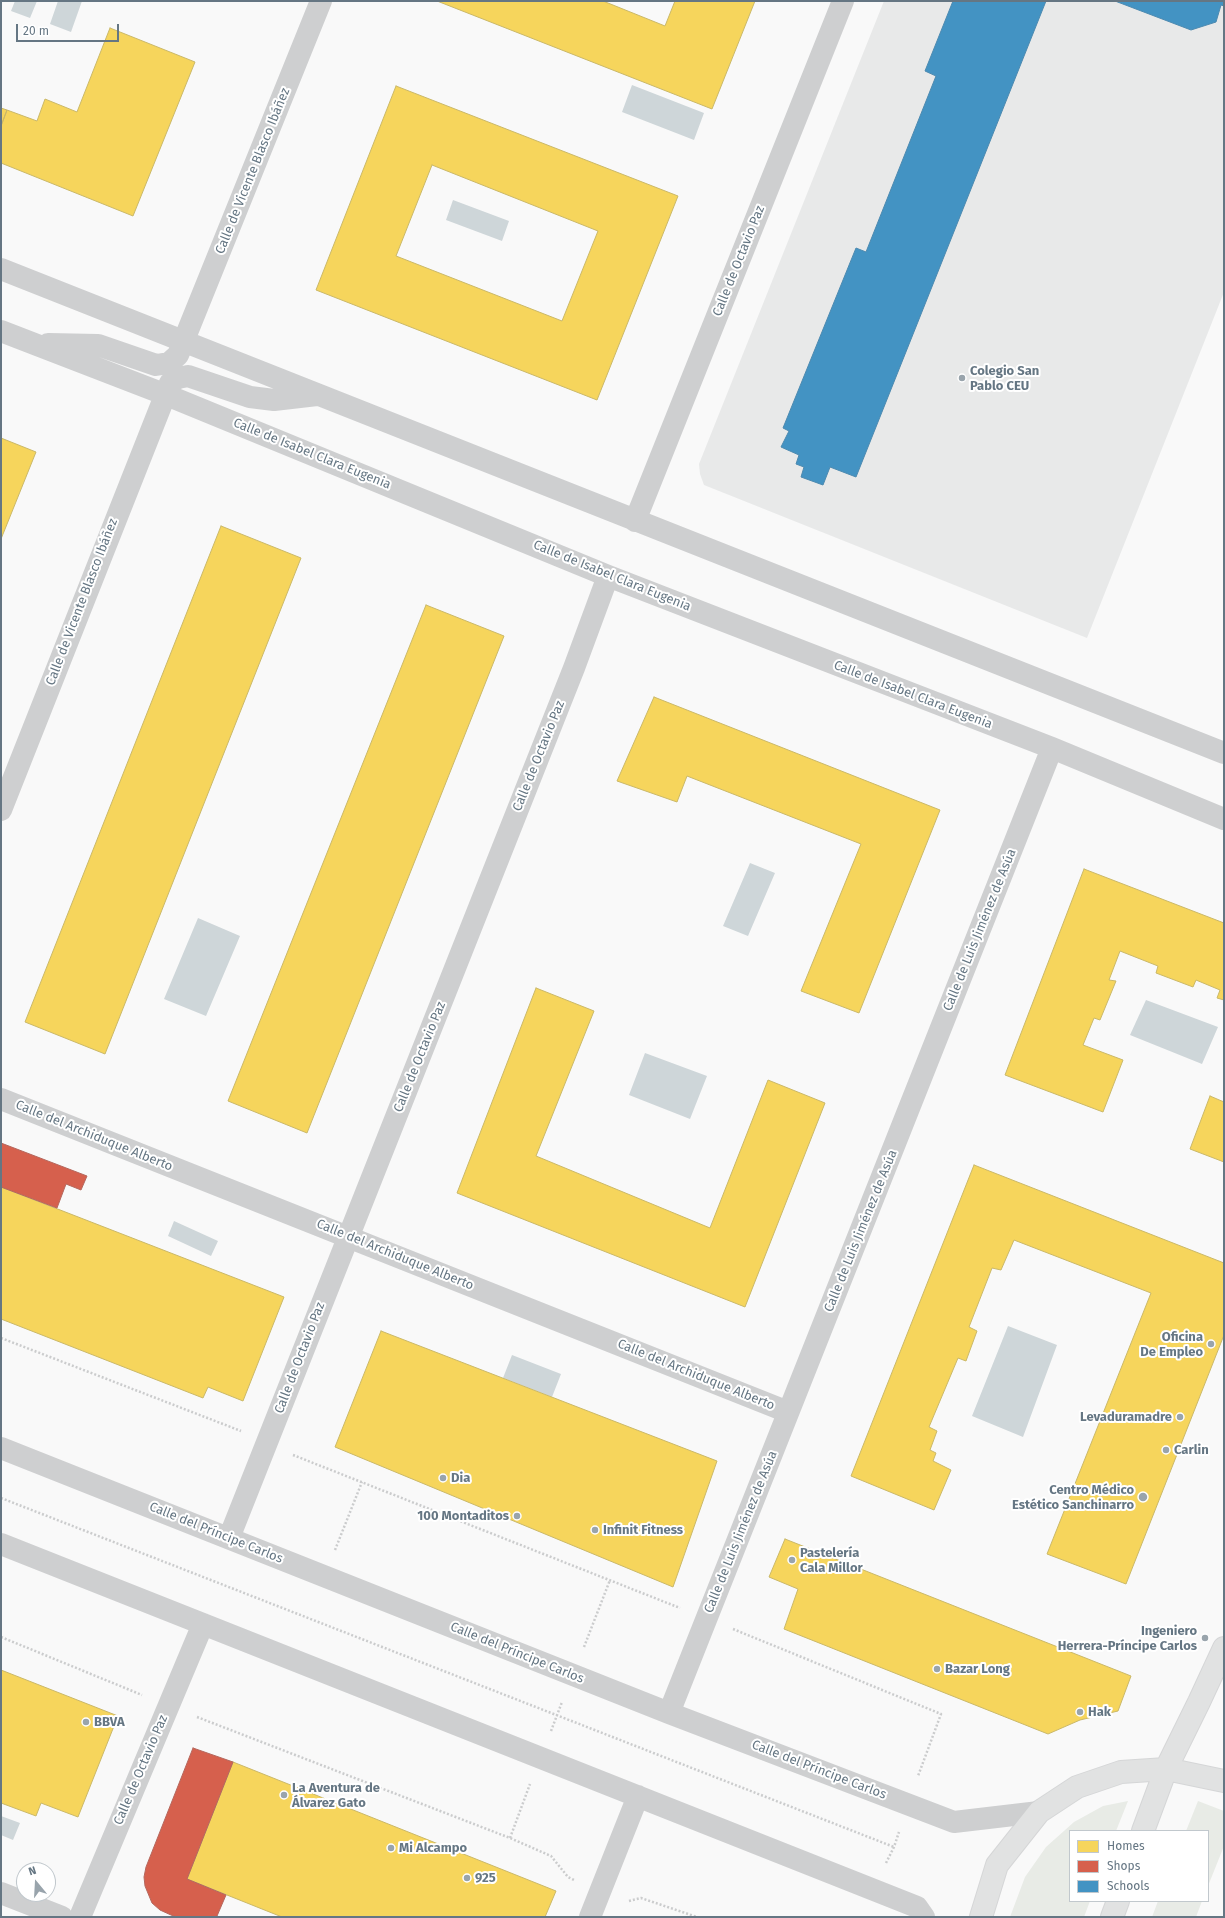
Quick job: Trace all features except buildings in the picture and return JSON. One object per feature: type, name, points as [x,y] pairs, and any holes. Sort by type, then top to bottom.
[{"type":"street","name":"Calle de Vicente Blasco Ibáñez","points":[[40,346],[75,343],[98,345],[156,365],[170,363],[178,355],[321,1]]},
{"type":"street","name":"Calle de Octavio Paz","points":[[635,521],[843,1]]},
{"type":"street","points":[[1,269],[185,340],[635,521],[1224,753]]},
{"type":"street","name":"Calle de Isabel Clara Eugenia","points":[[1,331],[164,394],[608,576],[1052,748],[1224,820]]},
{"type":"street","name":"Calle de Vicente Blasco Ibáñez","points":[[1,810],[164,394],[170,383],[178,378],[188,376],[250,398],[274,400],[320,395]]},
{"type":"street","name":"Calle de Octavio Paz","points":[[229,1538],[574,668],[608,576]]},
{"type":"street","name":"Calle de Luis Jiménez de Asúa","points":[[669,1713],[1052,748]]},
{"type":"street","name":"Calle del Archiduque Alberto","points":[[1,1099],[788,1412]]},
{"type":"street","name":"Calle del Príncipe Carlos","points":[[1,1448],[669,1713],[954,1822],[1039,1812]]},
{"type":"street","points":[[1,1544],[873,1889],[917,1907],[924,1917]]},
{"type":"street","name":"Calle de Octavio Paz","points":[[80,1917],[202,1624]]},
{"type":"street","points":[[1143,1830],[1166,1769],[1224,1648]]},
{"type":"street","points":[[981,1917],[997,1865],[1039,1812],[1078,1787],[1121,1772],[1166,1769],[1224,1781]]},
{"type":"street","points":[[590,1917],[638,1796]]},
{"type":"street","points":[[1,1893],[62,1917]]},
{"type":"street","points":[[1112,1917],[1118,1902]]},
{"type":"path","points":[[1,1338],[244,1433],[267,1444],[706,1618],[941,1714],[907,1804],[894,1847],[873,1889]]},
{"type":"path","points":[[325,1576],[362,1482]]},
{"type":"path","points":[[1,1498],[894,1847]]},
{"type":"path","points":[[582,1651],[610,1580]]},
{"type":"path","points":[[1,1637],[148,1697]]},
{"type":"path","points":[[549,1735],[563,1701]]},
{"type":"path","points":[[192,1715],[510,1838],[551,1856],[568,1877],[580,1883]]},
{"type":"path","points":[[510,1838],[531,1781]]},
{"type":"path","points":[[626,1902],[641,1898],[697,1917]]},
{"type":"shaded area","points":[[15,1],[37,1],[30,18],[11,11]]},
{"type":"shaded area","points":[[58,1],[82,1],[71,32],[50,24]]},
{"type":"shaded area","name":"Colegio San Pablo CEU","points":[[884,1],[1224,1],[1224,292],[1087,638],[704,485],[700,474],[699,464]]},
{"type":"shaded area","points":[[632,85],[704,113],[694,140],[622,112]]},
{"type":"shaded area","points":[[453,200],[509,221],[502,241],[446,220]]},
{"type":"shaded area","points":[[750,863],[775,873],[748,936],[723,926]]},
{"type":"shaded area","points":[[198,918],[240,936],[206,1016],[164,999]]},
{"type":"shaded area","points":[[1146,1000],[1218,1027],[1202,1064],[1130,1035]]},
{"type":"shaded area","points":[[645,1053],[707,1076],[690,1119],[629,1095]]},
{"type":"shaded area","points":[[174,1221],[218,1241],[211,1256],[168,1236]]},
{"type":"shaded area","points":[[1008,1326],[1057,1345],[1023,1437],[972,1416]]},
{"type":"shaded area","points":[[512,1355],[561,1374],[552,1397],[503,1378]]},
{"type":"shaded area","points":[[1128,1801],[1116,1830],[1069,1830],[1069,1902],[1090,1902],[1084,1917],[1010,1917],[1025,1877],[1046,1847],[1074,1822],[1103,1806]]},
{"type":"shaded area","points":[[1198,1801],[1224,1811],[1224,1846],[1209,1884],[1209,1830],[1186,1830]]},
{"type":"shaded area","points":[[1,1816],[20,1823],[13,1840],[1,1835]]},
{"type":"shaded area","points":[[1158,1902],[1202,1902],[1196,1917],[1152,1917]]},
{"type":"place","name":"Colegio San Pablo CEU","points":[[962,378]]},
{"type":"place","name":"Oficina De Empleo","points":[[1211,1344]]},
{"type":"place","name":"Levaduramadre","points":[[1180,1417]]},
{"type":"place","name":"Carlin","points":[[1166,1450]]},
{"type":"place","name":"Dia","points":[[443,1478]]},
{"type":"place","name":"Centro Médico Estético Sanchinarro","points":[[1143,1497]]},
{"type":"place","name":"100 Montaditos","points":[[517,1516]]},
{"type":"place","name":"Infinit Fitness","points":[[595,1530]]},
{"type":"place","name":"Pastelería Cala Millor","points":[[792,1560]]},
{"type":"place","name":"Ingeniero Herrera-Príncipe Carlos","points":[[1205,1638]]},
{"type":"place","name":"Bazar Long","points":[[937,1669]]},
{"type":"place","name":"Hak","points":[[1080,1712]]},
{"type":"place","name":"BBVA","points":[[86,1722]]},
{"type":"place","name":"La Aventura de Álvarez Gato","points":[[284,1795]]},
{"type":"place","name":"Mi Alcampo","points":[[391,1848]]},
{"type":"place","name":"925","points":[[467,1878]]}]
